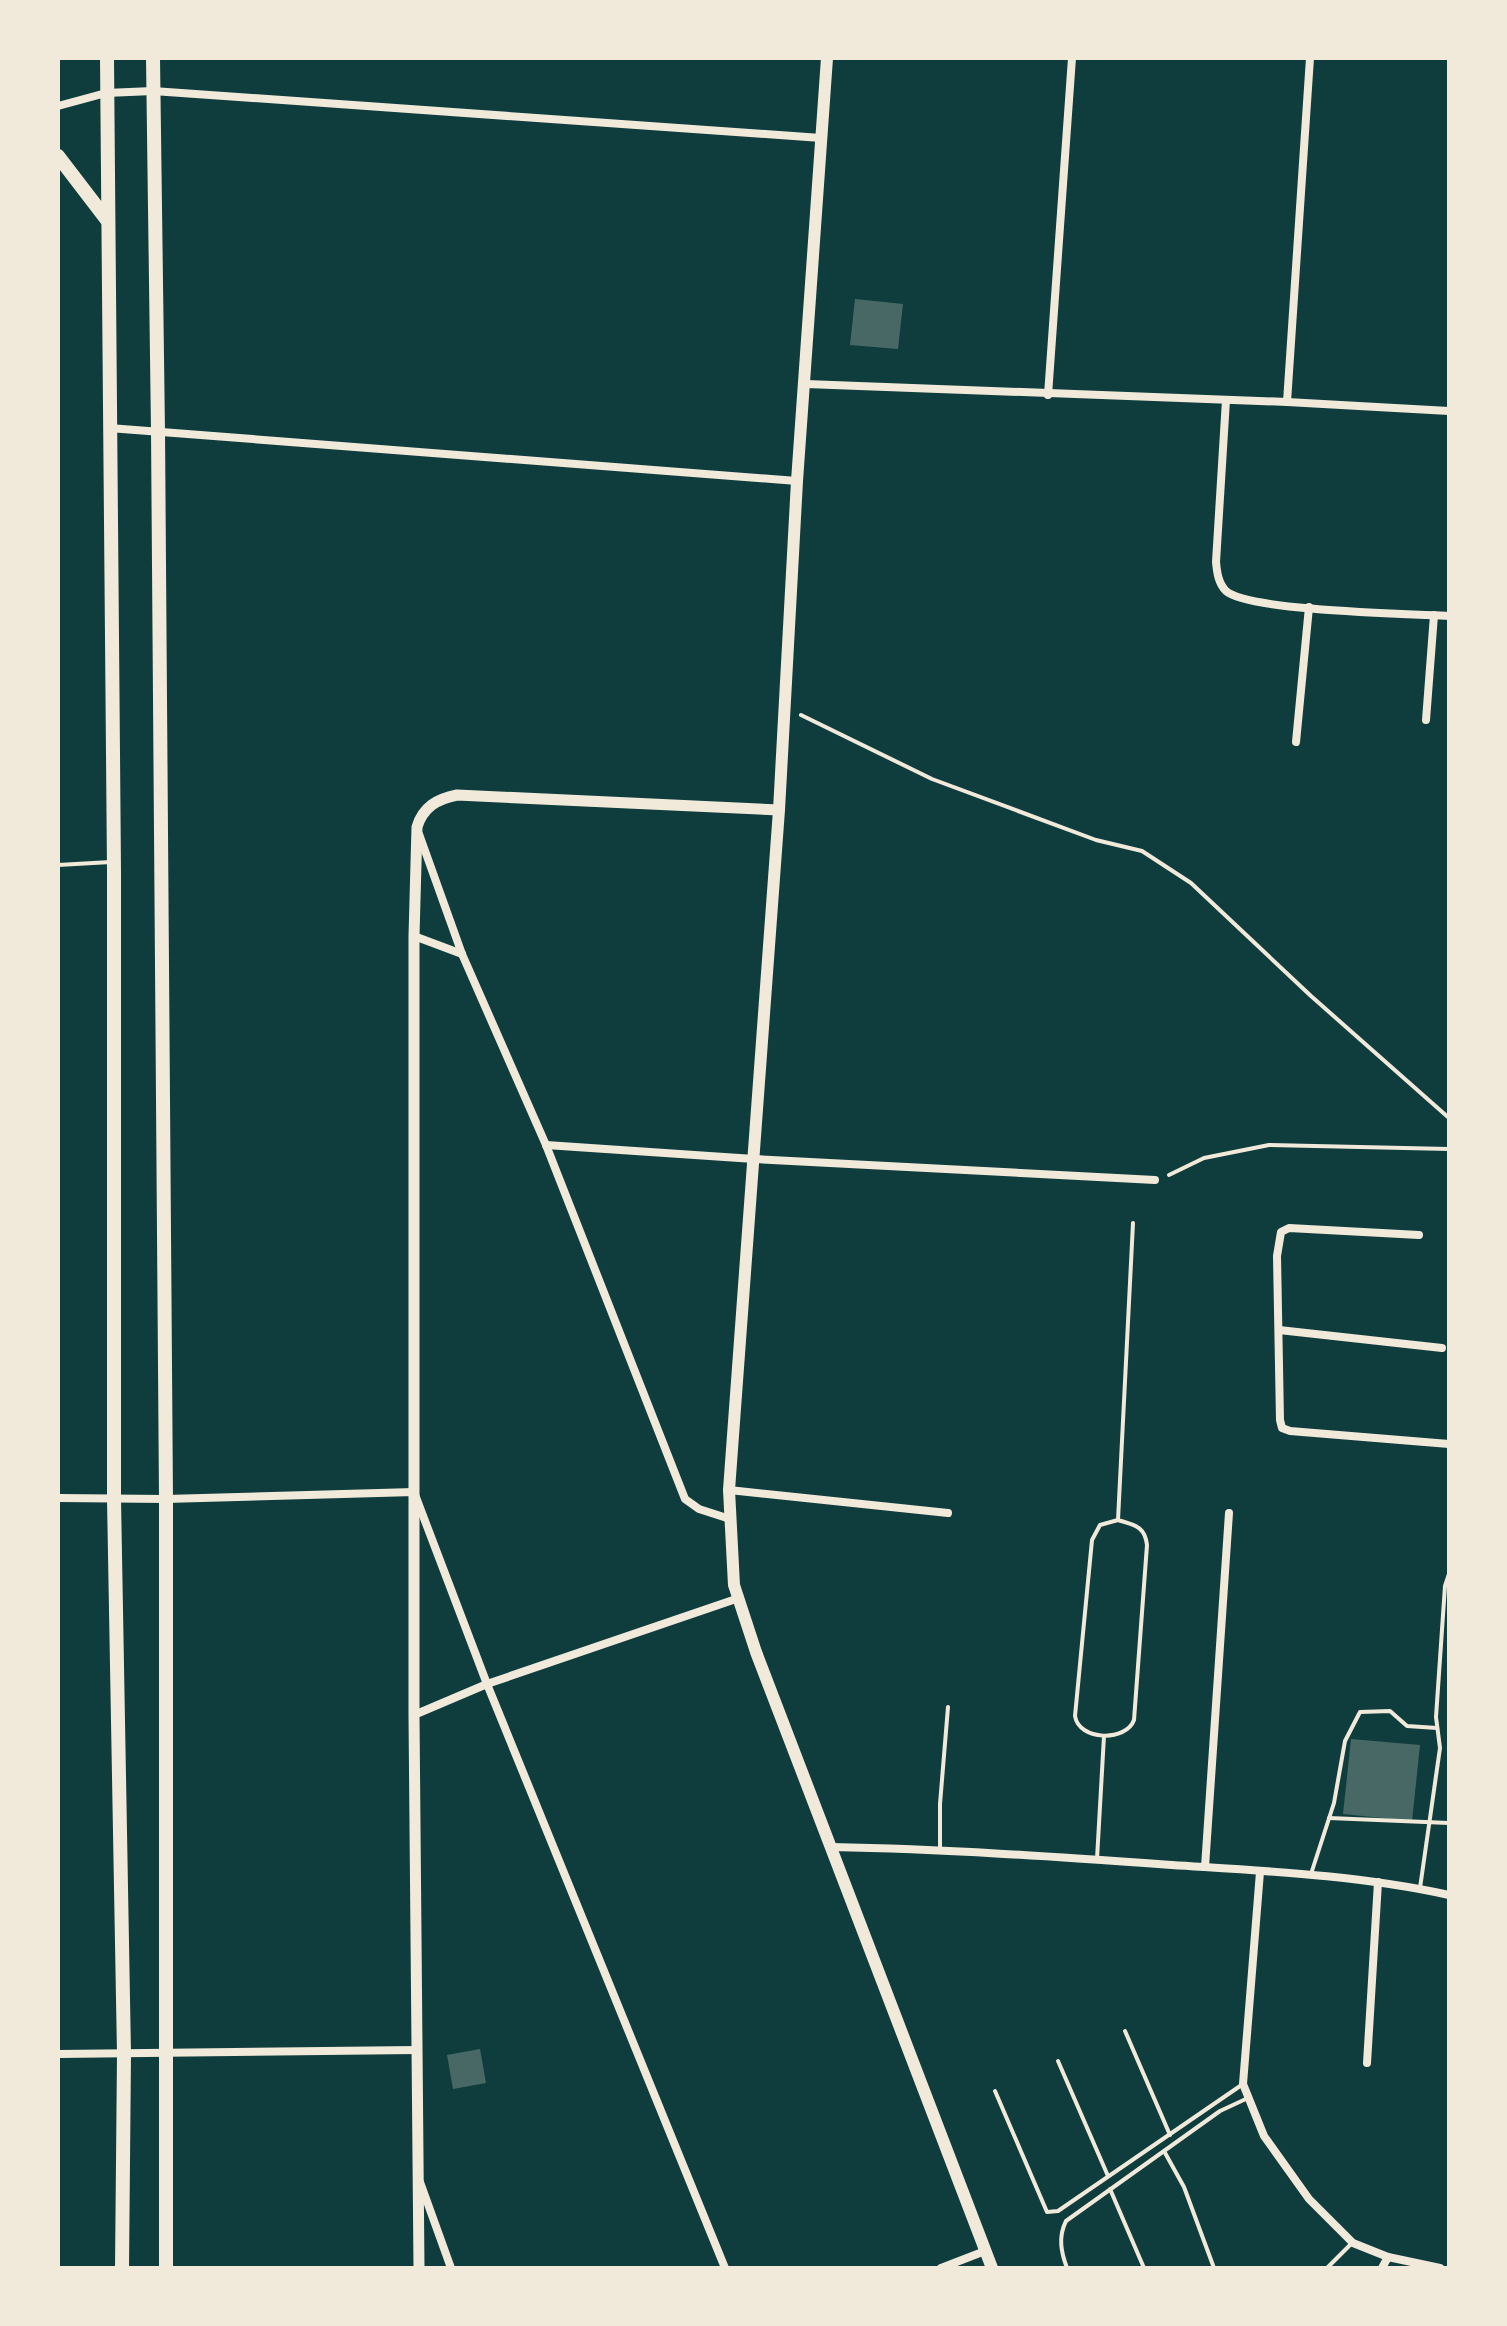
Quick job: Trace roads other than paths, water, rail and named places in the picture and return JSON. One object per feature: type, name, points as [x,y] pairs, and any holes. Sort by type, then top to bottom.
[{"type":"main road","points":[[107,58],[114,1499],[124,2054],[122,2268]]},
{"type":"main road","points":[[153,58],[166,1499],[166,2268]]},
{"type":"main road","points":[[827,58],[797,481],[779,810],[729,1490],[734,1585],[736,1599],[992,2268]]},
{"type":"main road","points":[[58,156],[108,221]]},
{"type":"street","points":[[1048,395],[1072,58]]},
{"type":"street","points":[[1287,402],[1310,58]]},
{"type":"street","points":[[58,106],[106,93],[153,91],[821,138]]},
{"type":"street","points":[[806,384],[1449,411]]},
{"type":"street","points":[[1226,400],[1217,576],[1226,591],[1240,598],[1309,607],[1449,616]]},
{"type":"street","points":[[109,428],[797,481]]},
{"type":"street","points":[[1296,742],[1309,607]]},
{"type":"street","points":[[1426,720],[1434,615]]},
{"type":"street","points":[[419,2268],[414,1715],[414,936],[417,827],[420,818],[432,804],[457,795],[779,810]]},
{"type":"street","points":[[417,827],[462,954],[546,1145],[685,1499],[692,1506],[730,1519]]},
{"type":"street","points":[[414,936],[462,954]]},
{"type":"street","points":[[546,1145],[1155,1180]]},
{"type":"street","points":[[1419,1235],[1283,1229],[1278,1241],[1280,1420],[1282,1428],[1290,1431],[1449,1444]]},
{"type":"street","points":[[1279,1330],[1442,1348]]},
{"type":"street","points":[[729,1490],[948,1513]]},
{"type":"street","points":[[58,1498],[166,1499],[414,1492]]},
{"type":"street","points":[[414,1492],[487,1684],[725,2268]]},
{"type":"street","points":[[1205,1867],[1229,1513]]},
{"type":"street","points":[[414,1715],[487,1684],[736,1599]]},
{"type":"street","points":[[832,1847],[940,1849],[1205,1867],[1378,1882],[1449,1895]]},
{"type":"street","points":[[1260,1872],[1243,2084],[1264,2136],[1309,2199],[1353,2243],[1388,2257],[1440,2268]]},
{"type":"street","points":[[1367,2063],[1378,1882]]},
{"type":"street","points":[[58,2054],[418,2050]]},
{"type":"street","points":[[419,2178],[451,2268]]},
{"type":"street","points":[[941,2268],[985,2251]]},
{"type":"street","points":[[1382,2268],[1388,2257]]},
{"type":"lane","points":[[58,865],[113,862]]},
{"type":"lane","points":[[1118,1520],[1133,1223]]},
{"type":"lane","points":[[1118,1520],[1139,1526],[1146,1533],[1147,1545],[1134,1720],[1125,1734],[1104,1736],[1082,1729],[1076,1723],[1075,1716],[1092,1540],[1100,1525],[1118,1520]]},
{"type":"lane","points":[[1420,1888],[1440,1748],[1436,1717],[1445,1586],[1449,1574]]},
{"type":"lane","points":[[940,1849],[940,1804],[948,1707]]},
{"type":"lane","points":[[1310,1876],[1329,1818],[1345,1741],[1360,1712],[1390,1711],[1407,1726],[1437,1728]]},
{"type":"lane","points":[[1097,1859],[1104,1736]]},
{"type":"lane","points":[[1329,1818],[1449,1823]]},
{"type":"lane","points":[[1125,2031],[1170,2135]]},
{"type":"lane","points":[[1058,2061],[1109,2177]]},
{"type":"lane","points":[[995,2091],[1047,2212],[1058,2211],[1243,2084]]},
{"type":"lane","points":[[1067,2268],[1061,2247],[1066,2221],[1220,2111],[1248,2098]]},
{"type":"lane","points":[[1164,2151],[1184,2187],[1214,2268]]},
{"type":"lane","points":[[1110,2189],[1144,2268]]},
{"type":"lane","points":[[1327,2268],[1353,2243]]}]
